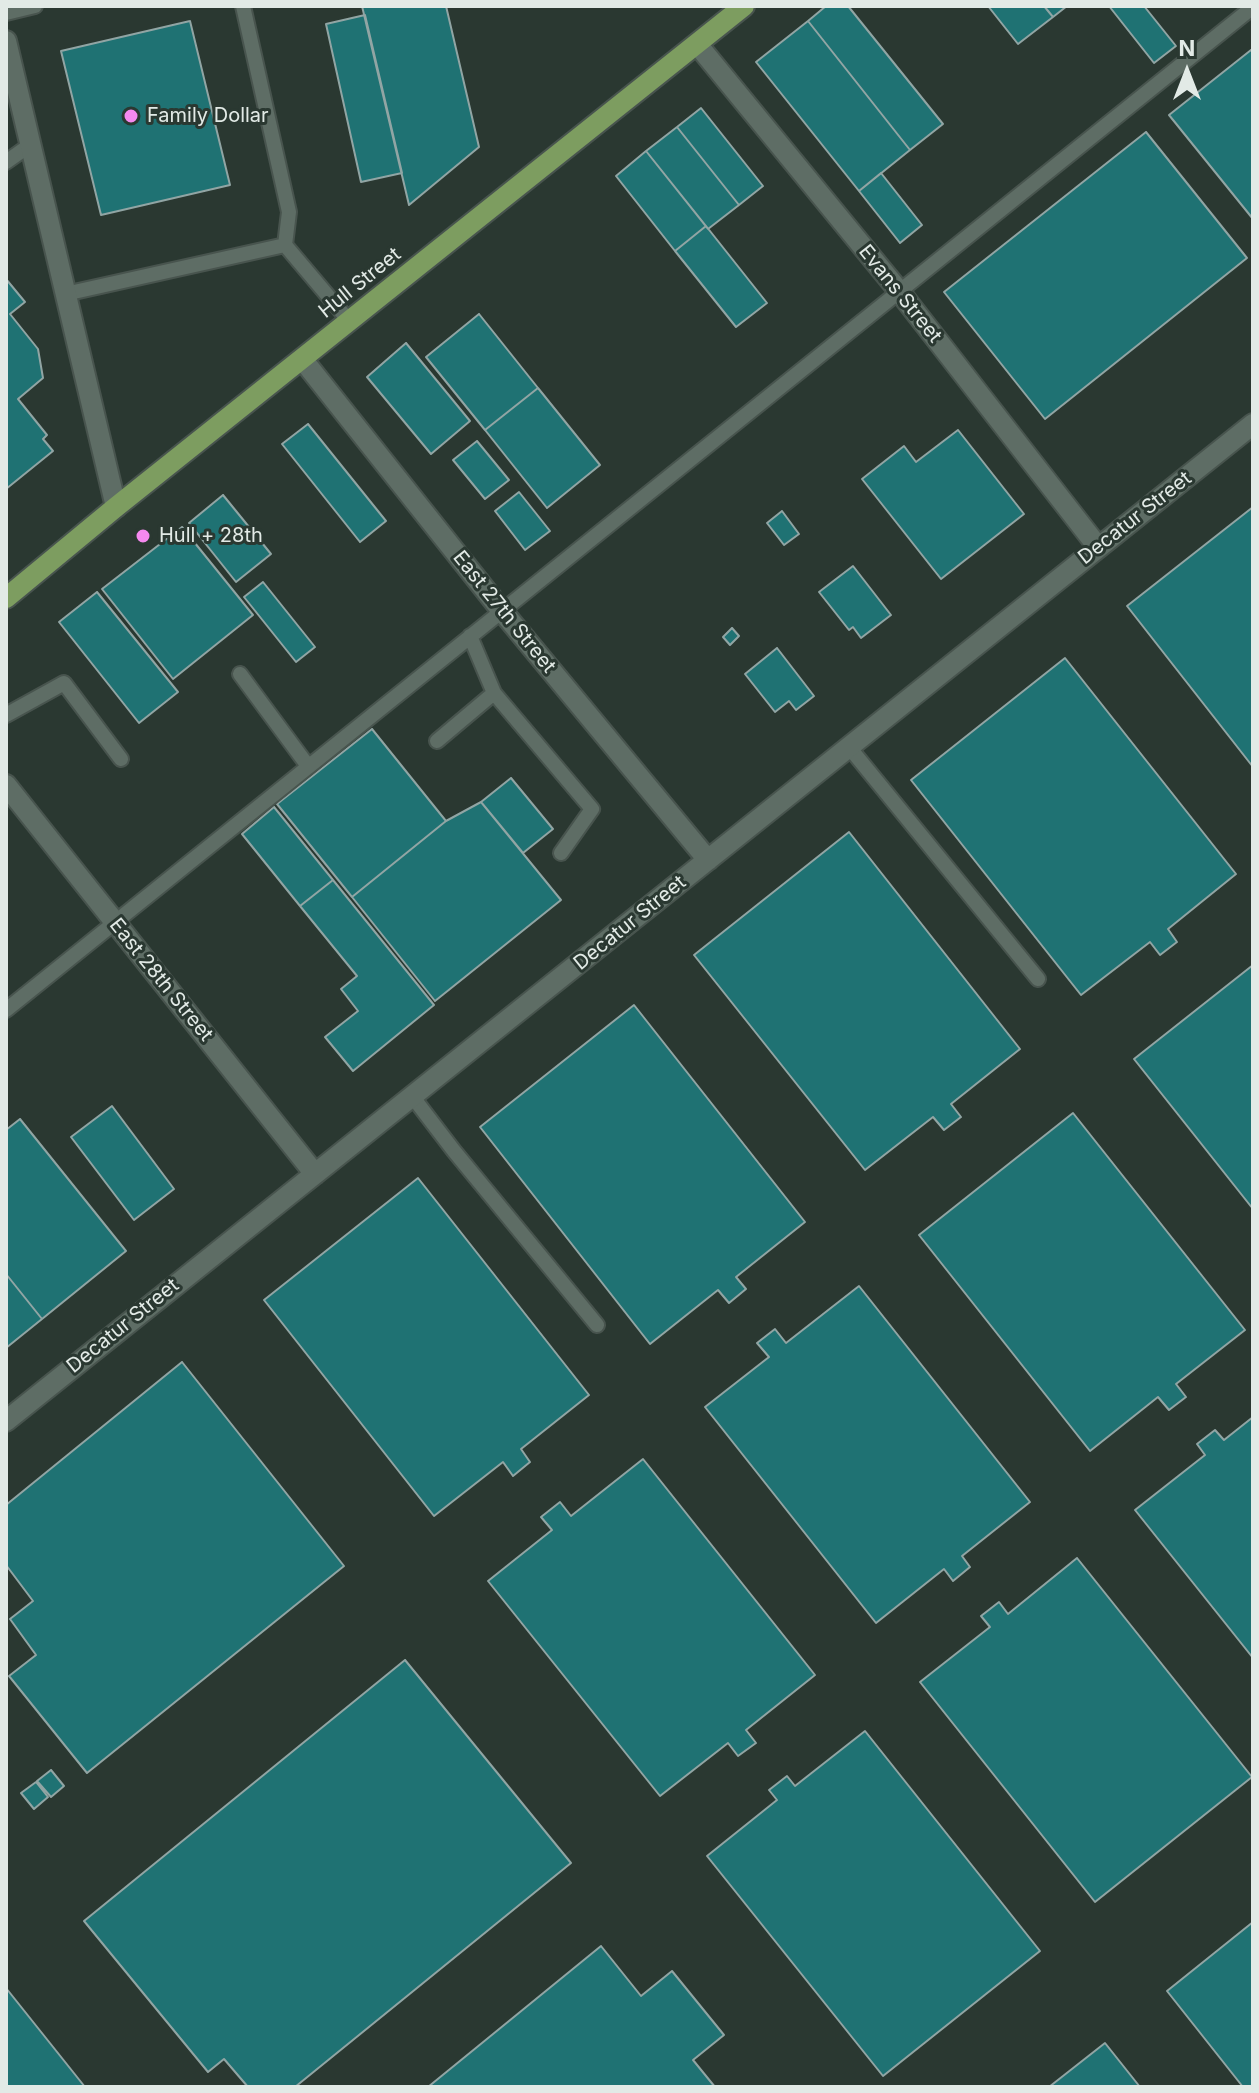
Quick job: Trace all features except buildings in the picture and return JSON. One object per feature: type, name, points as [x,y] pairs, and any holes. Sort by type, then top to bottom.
[{"type":"main road","name":"Hull Street","points":[[6,598],[744,6]]},
{"type":"street","points":[[6,41],[116,507]]},
{"type":"street","name":"Evans Street","points":[[697,44],[899,291],[1098,547]]},
{"type":"street","name":"East 27th Street","points":[[303,360],[502,611],[708,860]]},
{"type":"street","name":"Decatur Street","points":[[6,1421],[1253,424]]},
{"type":"street","name":"East 28th Street","points":[[6,785],[315,1174]]},
{"type":"lane","points":[[6,13],[35,6]]},
{"type":"lane","points":[[243,6],[289,212],[285,245],[350,322]]},
{"type":"lane","points":[[6,1010],[1253,7]]},
{"type":"lane","points":[[6,162],[30,145]]},
{"type":"lane","points":[[65,294],[285,245]]},
{"type":"lane","points":[[470,636],[494,693],[592,809],[561,853]]},
{"type":"lane","points":[[240,674],[308,766]]},
{"type":"lane","points":[[6,715],[64,683],[121,759]]},
{"type":"lane","points":[[437,741],[494,693]]},
{"type":"lane","points":[[849,747],[1038,979]]},
{"type":"lane","points":[[412,1096],[597,1325]]},
{"type":"place","name":"Family Dollar","points":[[131,116]]},
{"type":"place","name":"Hull + 28th","points":[[143,536]]}]
